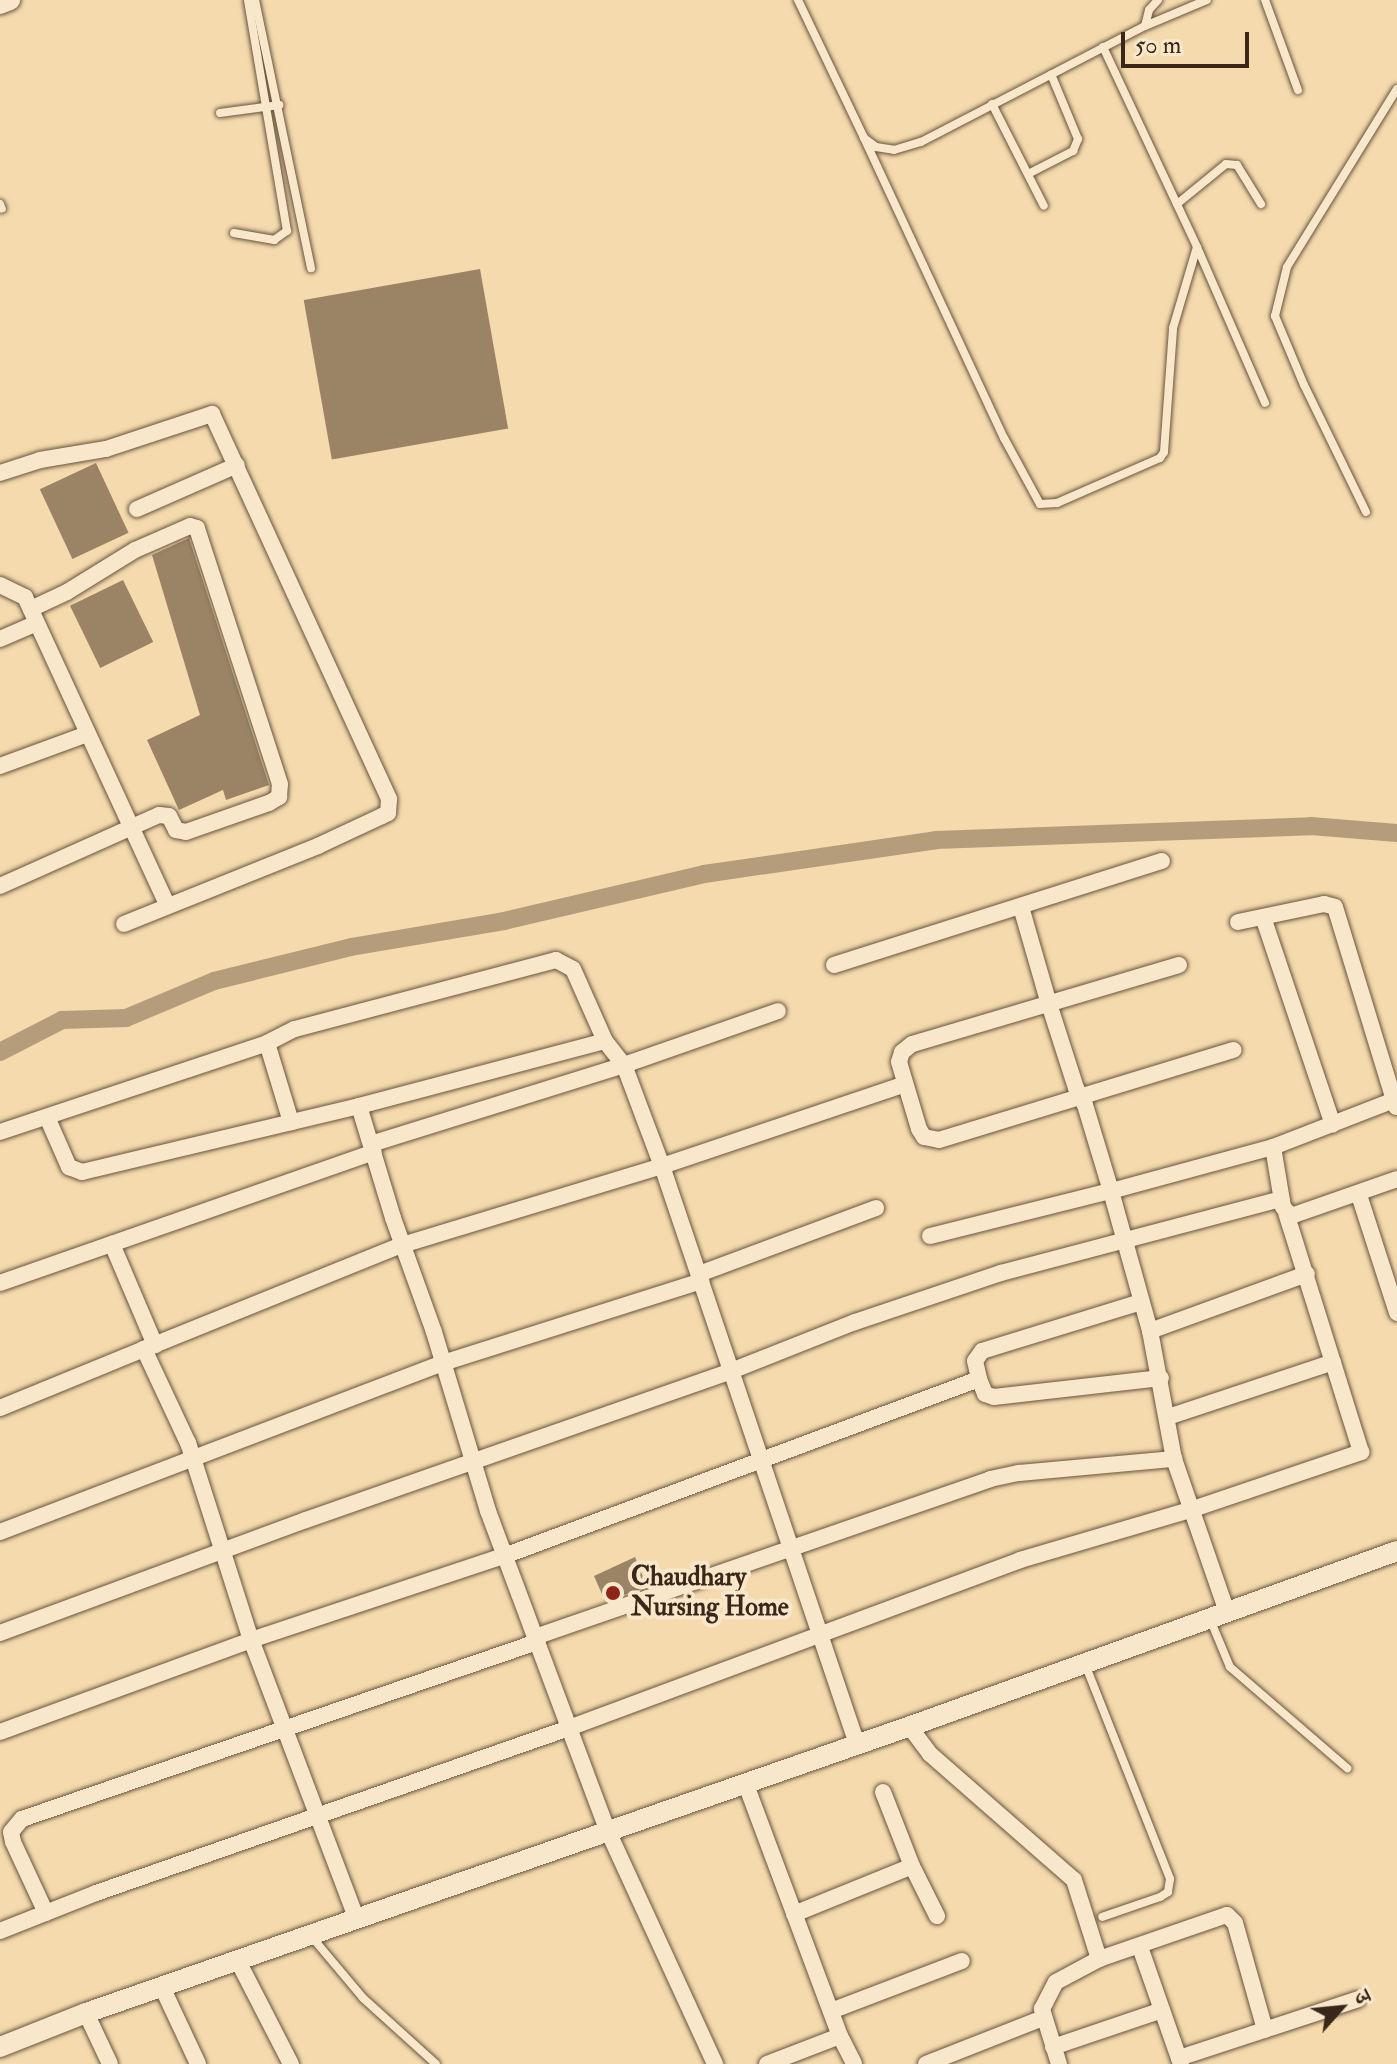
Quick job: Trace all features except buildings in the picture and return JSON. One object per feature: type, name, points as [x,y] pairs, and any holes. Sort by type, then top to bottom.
[{"type":"street","points":[[0,4],[10,0]]},
{"type":"street","points":[[0,473],[40,460],[106,449],[206,414],[215,419],[390,807],[382,816],[318,846],[124,924]]},
{"type":"street","points":[[137,509],[237,465]]},
{"type":"street","points":[[0,639],[135,550],[190,526],[200,532],[280,784],[279,797],[269,803],[186,832],[176,830],[169,816],[159,815],[0,886]]},
{"type":"street","points":[[0,585],[25,597],[167,905]]},
{"type":"street","points":[[0,766],[87,734]]},
{"type":"street","points":[[834,965],[1162,861]]},
{"type":"street","points":[[930,1236],[1273,1147],[1395,1104],[1335,907],[1324,904],[1238,922]]},
{"type":"street","points":[[1021,907],[1049,1004],[1111,1191],[1150,1331],[1174,1459],[1218,1615]]},
{"type":"street","points":[[1263,917],[1333,1125]]},
{"type":"street","points":[[0,1132],[267,1043],[295,1029],[556,960],[573,969],[605,1041],[624,1065],[662,1166],[857,1744]]},
{"type":"street","points":[[1179,965],[912,1044],[902,1052],[899,1062],[903,1085],[919,1129],[931,1140],[1234,1050]]},
{"type":"street","points":[[0,1283],[373,1148],[778,1011]]},
{"type":"street","points":[[47,1117],[69,1167],[82,1172],[359,1106],[605,1041]]},
{"type":"street","points":[[267,1043],[291,1122]]},
{"type":"street","points":[[0,1408],[402,1245],[662,1166],[903,1085]]},
{"type":"street","points":[[359,1106],[504,1556],[607,1829],[715,2064]]},
{"type":"street","points":[[0,1931],[315,1816],[569,1728],[1020,1560],[1190,1510],[1361,1452],[1284,1206],[1273,1147]]},
{"type":"street","points":[[0,1633],[472,1461],[731,1371],[898,1307],[1001,1273],[1123,1239],[1284,1206],[1298,1216],[1397,1179]]},
{"type":"street","points":[[1359,1195],[1397,1313]]},
{"type":"street","points":[[0,1532],[443,1363],[700,1277],[876,1208]]},
{"type":"street","points":[[112,1244],[192,1460],[251,1640],[315,1816],[357,1920]]},
{"type":"street","points":[[1150,1331],[1307,1274]]},
{"type":"street","points":[[1141,1302],[982,1351],[975,1361],[979,1379],[985,1394],[994,1397],[1161,1378]]},
{"type":"street","points":[[1168,1417],[1333,1362]]},
{"type":"street","points":[[0,1732],[251,1640],[504,1556],[979,1379]]},
{"type":"street","points":[[46,1913],[13,1842],[11,1832],[22,1819],[284,1731],[790,1546],[990,1479],[1019,1473],[1174,1459]]},
{"type":"street","points":[[1,2045],[1397,1551]]},
{"type":"street","points":[[909,1726],[930,1754],[1074,1880],[1099,1959]]},
{"type":"street","points":[[745,1782],[840,2036],[854,2064]]},
{"type":"street","points":[[883,1792],[912,1866],[937,1916]]},
{"type":"street","points":[[794,1914],[912,1866]]},
{"type":"street","points":[[1059,2064],[1043,2018],[1043,2001],[1056,1982],[1099,1959],[1221,1916],[1232,1917],[1265,2030]]},
{"type":"street","points":[[1140,1947],[1180,2061],[1358,1999]]},
{"type":"street","points":[[238,1961],[291,2064]]},
{"type":"street","points":[[831,2011],[962,1961]]},
{"type":"street","points":[[162,1987],[198,2064]]},
{"type":"street","points":[[1053,2047],[1162,2010]]},
{"type":"street","points":[[86,2013],[110,2064]]},
{"type":"street","points":[[926,2064],[1043,2018]]},
{"type":"street","points":[[767,2064],[840,2036]]},
{"type":"lane","points":[[234,233],[274,240],[287,231],[263,106],[248,0]]},
{"type":"lane","points":[[255,0],[311,268]]},
{"type":"lane","points":[[798,0],[1004,438],[1040,504],[1057,503],[1160,458],[1164,452],[1173,328],[1197,247]]},
{"type":"lane","points":[[1145,26],[1149,10],[1158,0]]},
{"type":"lane","points":[[864,138],[876,147],[894,150],[921,142],[1145,26],[1207,0]]},
{"type":"lane","points":[[1265,0],[1298,90]]},
{"type":"lane","points":[[1103,47],[1197,247],[1265,403]]},
{"type":"lane","points":[[1028,174],[1073,151],[1078,139],[1051,74]]},
{"type":"lane","points":[[1366,512],[1304,385],[1275,316],[1287,267],[1397,89]]},
{"type":"lane","points":[[992,104],[1044,206]]},
{"type":"lane","points":[[220,113],[279,105]]},
{"type":"lane","points":[[1177,204],[1226,164],[1237,165],[1261,204]]},
{"type":"lane","points":[[1218,1615],[1230,1667],[1347,1768]]},
{"type":"lane","points":[[1085,1663],[1170,1879],[1168,1892],[1160,1897],[1102,1917]]},
{"type":"lane","points":[[311,1936],[363,1998],[436,2064]]},
{"type":"waterway","points":[[0,1052],[62,1020],[126,1018],[214,981],[351,947],[504,921],[704,874],[936,840],[1311,826],[1397,833]]},
{"type":"place","name":"Chaudhary Nursing Home","points":[[613,1593]]}]
